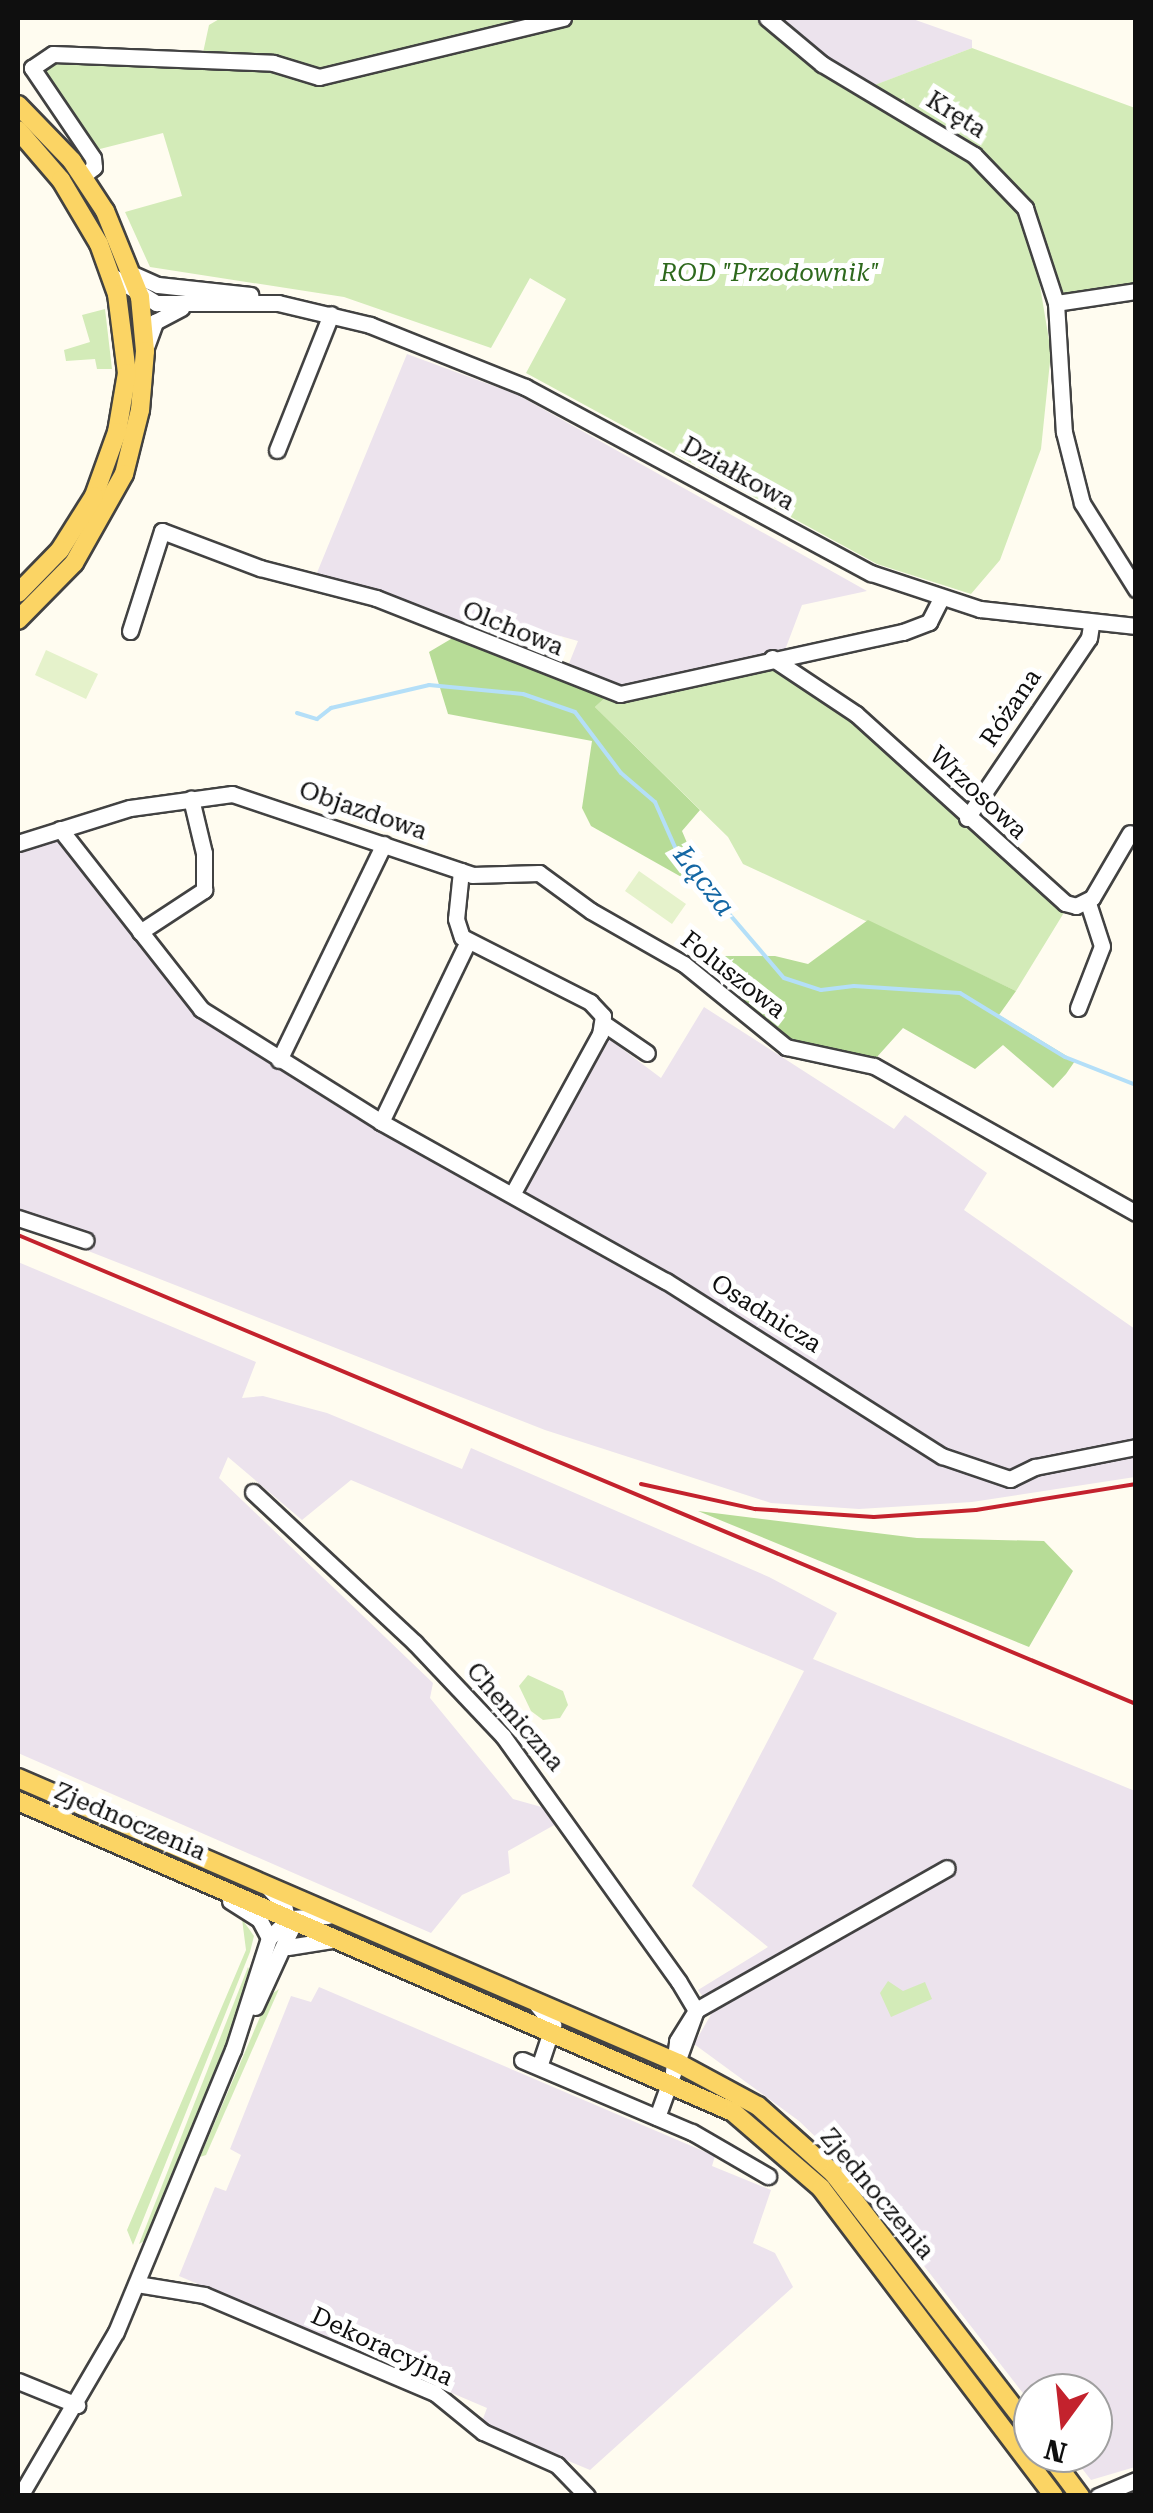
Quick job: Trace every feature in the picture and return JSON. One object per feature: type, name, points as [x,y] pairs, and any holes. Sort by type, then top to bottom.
[{"type":"main road","points":[[18,105],[83,176],[132,274],[140,297],[145,351],[140,410],[124,474],[74,563],[18,620]]},
{"type":"main road","points":[[18,593],[77,526],[107,465],[124,396],[124,329],[111,275],[75,201],[19,132]]},
{"type":"main road","name":"Zjednoczenia","points":[[18,1778],[677,2062],[758,2106],[834,2173],[1013,2407]]},
{"type":"main road","name":"Zjednoczenia","points":[[18,1801],[674,2083],[750,2124],[820,2188],[1054,2496]]},
{"type":"main road","points":[[1063,2473],[1080,2496]]},
{"type":"street","points":[[83,176],[94,167],[93,158],[32,68],[53,54],[273,63],[319,76],[563,18]]},
{"type":"street","name":"Kręta","points":[[767,18],[822,64],[994,170],[1036,230],[1056,303],[1064,432],[1082,503],[1136,589]]},
{"type":"street","name":"Działkowa","points":[[132,274],[158,285],[332,314],[526,386],[843,561],[940,598],[1091,625],[1136,626]]},
{"type":"street","name":"Działkowa","points":[[111,275],[140,297],[194,304],[278,303]]},
{"type":"street","points":[[124,329],[140,297],[158,285]]},
{"type":"street","points":[[1056,303],[1136,292]]},
{"type":"street","points":[[145,351],[155,322],[194,304]]},
{"type":"street","points":[[277,450],[332,314]]},
{"type":"street","name":"Olchowa","points":[[130,631],[157,535],[170,532],[260,568],[376,598],[620,694],[903,632],[930,622],[940,598]]},
{"type":"street","name":"Różana","points":[[967,818],[1089,638],[1091,625]]},
{"type":"street","name":"Wrzosowa","points":[[772,658],[856,714],[1065,903],[1088,903]]},
{"type":"street","name":"Objazdowa","points":[[18,843],[130,808],[237,795],[461,871]]},
{"type":"street","points":[[140,932],[204,890],[191,799]]},
{"type":"street","name":"Osadnicza","points":[[60,828],[201,1009],[381,1122],[666,1281],[970,1471],[1010,1479],[1035,1467],[1136,1448]]},
{"type":"street","points":[[1078,1008],[1102,946],[1088,903],[1130,833]]},
{"type":"street","points":[[278,1060],[384,844]]},
{"type":"street","points":[[461,871],[456,919],[468,941],[590,1002],[603,1022],[647,1052]]},
{"type":"street","name":"Foluszowa","points":[[461,871],[491,878],[539,872],[590,912],[684,964],[786,1046],[874,1066],[1136,1213]]},
{"type":"street","points":[[381,1122],[468,941]]},
{"type":"street","points":[[512,1195],[603,1022]]},
{"type":"street","points":[[18,1218],[85,1240]]},
{"type":"street","name":"Chemiczna","points":[[253,1492],[415,1642],[503,1736],[696,2010]]},
{"type":"street","points":[[657,2117],[674,2083],[680,2034],[696,2010],[947,1868]]},
{"type":"street","points":[[182,1872],[259,1919],[269,1938]]},
{"type":"street","points":[[233,2050],[288,1946],[290,1918],[265,1884]]},
{"type":"street","points":[[20,2496],[77,2406],[138,2284],[233,2050],[269,1938],[290,1918],[315,1913],[346,1919]]},
{"type":"street","points":[[288,1946],[341,1940]]},
{"type":"street","points":[[530,1998],[552,2031]]},
{"type":"street","points":[[677,2062],[696,2010]]},
{"type":"street","points":[[540,2067],[552,2031],[578,2020]]},
{"type":"street","points":[[623,2039],[660,2042],[680,2034]]},
{"type":"street","points":[[522,2060],[657,2117],[768,2176]]},
{"type":"street","name":"Dekoracyjna","points":[[138,2284],[204,2295],[434,2394],[484,2432],[557,2465],[587,2496]]},
{"type":"street","points":[[18,2381],[77,2406]]},
{"type":"street","points":[[1098,2496],[1136,2480]]},
{"type":"street","points":[[1117,2496],[1136,2480]]},
{"type":"shaded area","points":[[758,18],[910,18],[972,40],[972,48],[862,90],[786,45]]},
{"type":"shaded area","points":[[407,354],[518,395],[867,591],[802,605],[785,650],[620,694],[564,676],[578,641],[553,634],[533,664],[314,580]]},
{"type":"shaded area","points":[[59,830],[200,1008],[514,1192],[593,1027],[661,1078],[704,1007],[894,1129],[905,1115],[987,1173],[964,1210],[1135,1329],[1135,1477],[972,1502],[859,1509],[771,1503],[545,1430],[50,1236],[18,1212],[18,845]]},
{"type":"shaded area","points":[[18,1262],[256,1362],[242,1398],[263,1396],[327,1413],[462,1469],[471,1448],[769,1577],[837,1613],[813,1659],[1135,1791],[1135,2467],[1091,2480],[1086,2473],[1113,2473],[1113,2373],[1013,2373],[1013,2380],[847,2167],[799,2121],[694,2044],[713,2011],[698,1990],[768,1947],[692,1886],[804,1671],[351,1480],[302,1520],[228,1457],[219,1478],[433,1683],[430,1698],[513,1799],[545,1808],[556,1824],[508,1851],[510,1873],[462,1895],[431,1933],[18,1753]]},
{"type":"shaded area","points":[[319,1987],[715,2156],[712,2166],[771,2190],[753,2243],[775,2253],[793,2287],[590,2470],[481,2424],[487,2408],[419,2379],[414,2363],[396,2369],[179,2276],[215,2187],[226,2191],[241,2155],[230,2149],[291,1996],[311,2002]]},
{"type":"green space","name":"ROD \"Przodownik\"","points":[[221,18],[519,18],[523,31],[574,18],[758,18],[786,45],[972,157],[1016,201],[1035,256],[1051,352],[1041,449],[1000,560],[971,594],[877,564],[526,373],[566,299],[530,278],[491,348],[344,297],[150,267],[125,212],[182,196],[163,133],[92,151],[39,67],[65,58],[201,62],[209,25]]},
{"type":"green space","points":[[972,48],[1135,108],[1135,286],[1052,294],[1041,230],[1007,177],[982,149],[907,107],[904,98],[896,102],[872,86]]},
{"type":"green space","points":[[105,309],[112,369],[97,369],[95,359],[66,361],[64,350],[90,342],[82,315]]},
{"type":"green space","points":[[456,636],[608,695],[595,707],[700,810],[682,831],[699,871],[685,879],[591,826],[582,808],[592,741],[448,714],[429,652]]},
{"type":"green space","points":[[46,650],[98,674],[86,699],[35,675]]},
{"type":"green space","points":[[785,650],[794,673],[874,734],[1065,911],[1016,991],[743,864],[728,837],[595,707],[608,695]]},
{"type":"green space","points":[[639,871],[686,904],[672,924],[625,891]]},
{"type":"green space","points":[[868,920],[1016,991],[999,1015],[1075,1061],[1066,1074],[1053,1088],[1003,1045],[975,1069],[903,1028],[876,1058],[796,1048],[704,976],[716,956],[775,956],[808,964]]},
{"type":"green space","points":[[698,1511],[917,1538],[1044,1541],[1073,1571],[1029,1647]]},
{"type":"green space","points":[[528,1675],[563,1691],[568,1705],[560,1718],[543,1720],[531,1711],[519,1686]]},
{"type":"green space","points":[[242,1919],[254,1936],[250,1952],[133,2245],[127,2230],[246,1950]]},
{"type":"green space","points":[[248,1967],[252,1975],[217,2066],[146,2240],[139,2244]]},
{"type":"green space","points":[[888,1981],[903,1991],[925,1982],[932,1999],[891,2017],[880,1993]]},
{"type":"green space","points":[[279,1989],[206,2155],[200,2157],[269,1996]]},
{"type":"waterway","name":"Łącza","points":[[297,713],[317,719],[331,708],[429,685],[523,694],[575,712],[621,773],[655,802],[678,854],[784,978],[821,990],[854,986],[960,993],[1065,1057],[1136,1085]]},
{"type":"railway","points":[[18,1235],[1136,1704]]},
{"type":"railway","points":[[641,1484],[755,1509],[874,1517],[976,1510],[1136,1484]]}]
